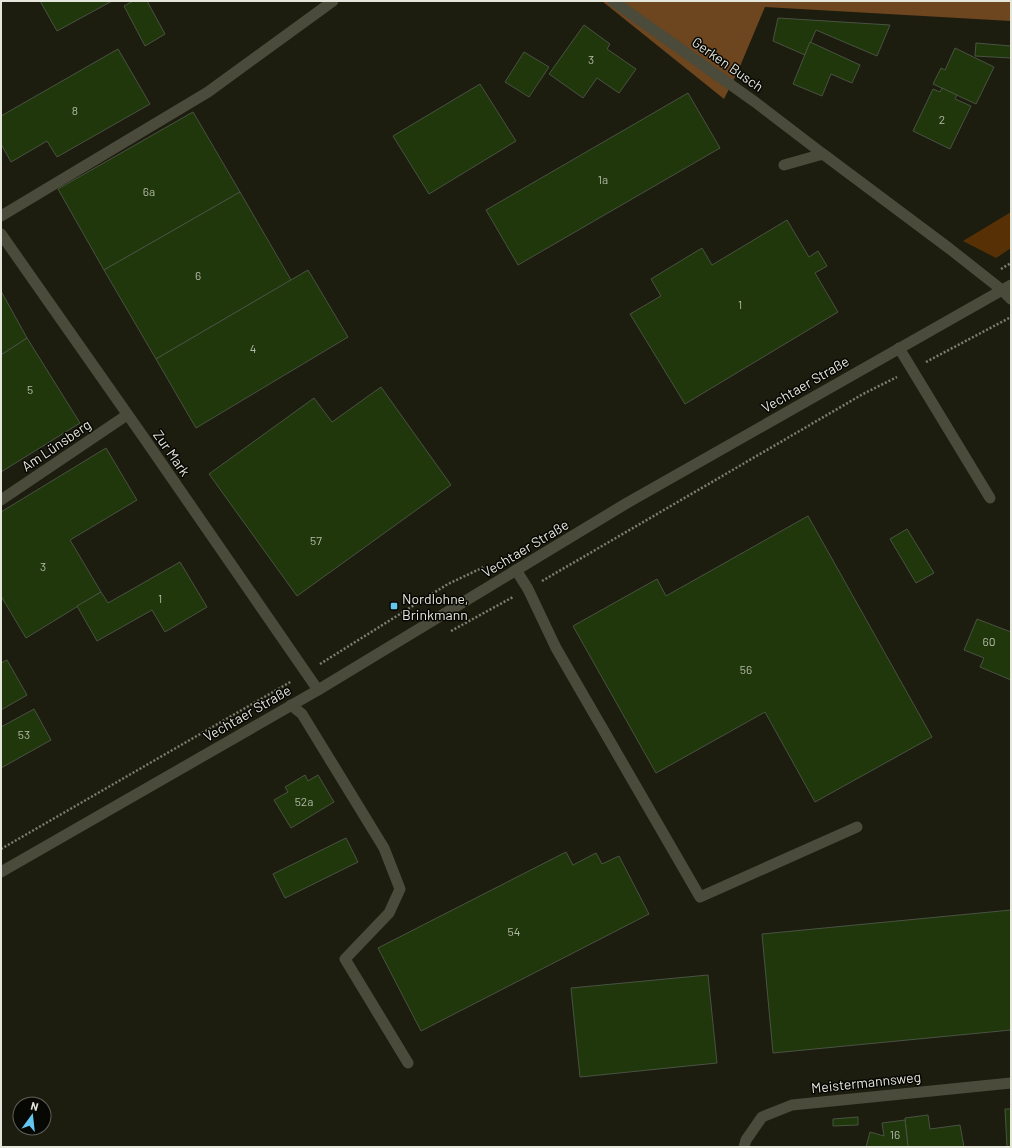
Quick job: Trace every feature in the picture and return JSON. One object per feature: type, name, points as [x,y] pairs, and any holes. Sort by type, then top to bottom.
[{"type":"main road","points":[[1,216],[208,92],[333,1]]},
{"type":"main road","name":"Gerken Busch","points":[[613,1],[755,102],[823,154],[1006,288],[1011,299]]},
{"type":"main road","points":[[784,164],[823,154]]},
{"type":"main road","name":"Zur Mark","points":[[1,234],[318,690]]},
{"type":"main road","name":"Vechtaer Straße","points":[[1,872],[318,690],[628,503],[1006,288]]},
{"type":"main road","points":[[899,348],[990,498]]},
{"type":"main road","name":"Am Lünsberg","points":[[1,500],[127,415]]},
{"type":"main road","points":[[516,570],[528,589],[556,648],[700,897],[857,827]]},
{"type":"main road","points":[[291,705],[302,714],[384,848],[400,889],[389,913],[345,959],[408,1063]]},
{"type":"main road","name":"Meistermannsweg","points":[[744,1147],[746,1140],[762,1117],[792,1105],[1011,1083]]},
{"type":"path","points":[[446,634],[528,589],[863,394],[1011,318]]},
{"type":"shaded area","points":[[602,1],[1011,1],[1011,21],[765,7],[738,71],[724,99]]},
{"type":"shaded area","points":[[1011,212],[1011,248],[996,258],[963,241]]},
{"type":"building","points":[[40,1],[112,1],[57,31]]},
{"type":"building","points":[[133,1],[147,1],[165,34],[145,46],[124,6]]},
{"type":"building","points":[[778,18],[890,25],[877,56],[816,30],[805,55],[773,41]]},
{"type":"building","points":[[584,25],[610,44],[607,49],[636,69],[619,93],[597,78],[583,98],[549,74]]},
{"type":"building","points":[[810,42],[860,65],[852,83],[831,74],[822,96],[793,84]]},
{"type":"building","points":[[976,43],[1011,46],[1011,58],[975,56]]},
{"type":"building","points":[[955,48],[994,67],[976,104],[933,84],[941,68],[945,70]]},
{"type":"building","points":[[118,49],[150,104],[57,157],[47,141],[11,162],[1,144],[1,116]]},
{"type":"building","points":[[524,52],[549,67],[529,97],[505,82]]},
{"type":"building","points":[[480,84],[516,141],[429,194],[393,136]]},
{"type":"building","points":[[942,88],[957,95],[955,99],[971,106],[950,149],[913,131],[933,89],[940,92]]},
{"type":"building","points":[[688,93],[720,148],[518,265],[486,210]]},
{"type":"building","points":[[193,112],[240,192],[104,270],[58,189]]},
{"type":"building","points":[[240,192],[291,280],[156,359],[104,270]]},
{"type":"building","points":[[787,220],[809,257],[818,251],[827,266],[815,273],[838,312],[685,404],[630,314],[661,296],[651,279],[702,248],[712,265]]},
{"type":"building","points":[[308,270],[348,337],[196,428],[156,359]]},
{"type":"building","points":[[1,291],[27,338],[1,355]]},
{"type":"building","points":[[27,338],[80,423],[1,472],[1,355]]},
{"type":"building","points":[[381,387],[451,485],[297,596],[209,474],[314,398],[332,422]]},
{"type":"building","points":[[106,448],[137,500],[70,540],[101,592],[26,638],[1,596],[1,512]]},
{"type":"building","points":[[808,516],[932,737],[815,802],[765,712],[656,773],[573,626],[657,579],[666,596]]},
{"type":"building","points":[[907,529],[934,573],[916,583],[890,539]]},
{"type":"building","points":[[180,562],[207,607],[165,632],[152,610],[97,641],[77,606],[101,592],[108,603]]},
{"type":"building","points":[[977,619],[1011,632],[1011,680],[980,667],[984,658],[964,650]]},
{"type":"building","points":[[7,660],[27,695],[1,710],[1,663]]},
{"type":"building","points":[[34,709],[51,740],[1,768],[1,727]]},
{"type":"building","points":[[305,775],[308,781],[318,775],[334,802],[291,828],[274,800],[288,792],[285,787]]},
{"type":"building","points":[[346,838],[358,862],[285,898],[273,874]]},
{"type":"building","points":[[566,852],[573,865],[596,853],[602,864],[619,856],[649,914],[421,1031],[378,948]]},
{"type":"building","points":[[1011,910],[1011,1030],[773,1053],[762,934]]},
{"type":"building","points":[[708,975],[717,1063],[580,1077],[571,988]]},
{"type":"building","points":[[1005,1109],[1011,1109],[1011,1147],[1007,1147]]},
{"type":"building","points":[[928,1115],[930,1129],[960,1125],[964,1147],[908,1147],[905,1118]]},
{"type":"building","points":[[858,1117],[858,1125],[833,1126],[833,1119]]},
{"type":"building","points":[[905,1120],[908,1147],[866,1147],[870,1132],[884,1136],[882,1123]]},
{"type":"place","name":"Nordlohne, Brinkmann","points":[[394,606]]}]
